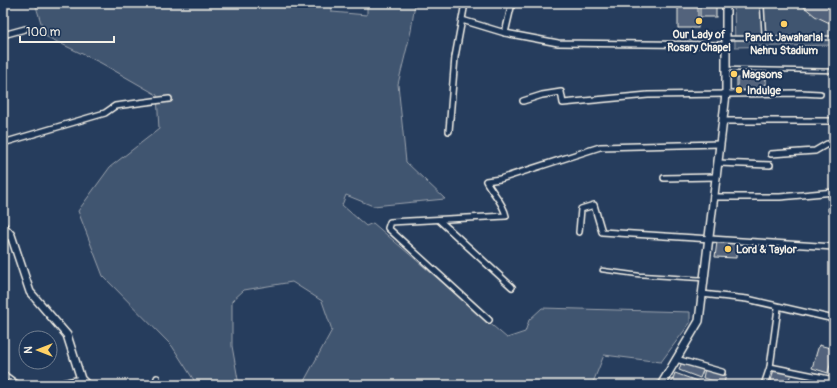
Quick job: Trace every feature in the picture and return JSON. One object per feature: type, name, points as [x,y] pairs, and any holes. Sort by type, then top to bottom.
[{"type":"street","points":[[449,131],[455,57],[465,3]]},
{"type":"street","points":[[505,33],[512,3]]},
{"type":"street","points":[[661,385],[699,321],[726,94],[726,3]]},
{"type":"street","points":[[462,20],[505,33],[558,43],[726,41]]},
{"type":"street","points":[[3,35],[25,29]]},
{"type":"street","points":[[523,101],[542,95],[561,92],[563,103],[648,95],[820,94]]},
{"type":"street","points":[[3,143],[105,113],[115,106],[169,99]]},
{"type":"street","points":[[722,121],[834,121]]},
{"type":"street","points":[[489,320],[388,228],[390,222],[506,216],[503,204],[486,181],[500,180],[600,147],[720,144]]},
{"type":"street","points":[[771,154],[815,151],[827,144],[834,144]]},
{"type":"street","points":[[718,163],[770,165]]},
{"type":"street","points":[[664,178],[716,178]]},
{"type":"street","points":[[714,197],[780,198],[834,192]]},
{"type":"street","points":[[579,232],[581,209],[594,205],[602,232],[834,247]]},
{"type":"street","points":[[439,220],[512,287]]},
{"type":"street","points":[[3,226],[11,235],[30,292],[67,335],[81,379],[87,385]]},
{"type":"street","points":[[3,238],[11,235]]},
{"type":"street","points":[[702,294],[747,299],[778,308],[834,319]]},
{"type":"street","points":[[764,385],[770,368],[778,308]]},
{"type":"street","points":[[676,359],[722,372]]},
{"type":"street","points":[[770,368],[834,380]]},
{"type":"street","points":[[3,374],[18,385]]},
{"type":"street","points":[[155,385],[157,378]]},
{"type":"street","points":[[52,385],[81,379]]},
{"type":"lane","points":[[762,3],[764,38]]},
{"type":"lane","points":[[726,41],[764,38],[834,38]]},
{"type":"lane","points":[[726,69],[834,71]]},
{"type":"lane","points":[[602,270],[639,275],[704,279]]},
{"type":"shaded area","points":[[35,3],[331,3],[332,12],[367,15],[367,3],[415,3],[411,31],[398,84],[406,162],[445,199],[373,206],[346,195],[342,205],[366,226],[373,223],[507,338],[525,332],[529,320],[542,308],[690,312],[690,323],[661,362],[604,355],[592,385],[302,385],[332,330],[322,301],[292,282],[244,290],[232,301],[232,346],[239,385],[197,385],[172,346],[103,276],[78,211],[110,167],[159,129],[157,95],[101,63],[45,36]]},
{"type":"shaded area","name":"Pandit Jawaharlal Nehru Stadium","points":[[734,3],[834,3],[834,45],[735,47]]},
{"type":"building","points":[[678,3],[698,3],[698,28],[678,28]]},
{"type":"building","points":[[700,3],[716,3],[716,17],[700,17]]},
{"type":"building","points":[[805,3],[834,3],[834,25],[815,16],[803,6]]},
{"type":"building","points":[[737,78],[766,78],[766,91],[737,90]]},
{"type":"building","points":[[828,194],[834,194],[834,211],[828,211]]},
{"type":"building","points":[[717,242],[737,243],[736,258],[715,257]]},
{"type":"building","points":[[819,345],[834,349],[828,373],[812,368]]},
{"type":"building","points":[[682,361],[704,368],[700,378],[679,370]]},
{"type":"building","points":[[705,368],[726,374],[724,384],[703,378]]},
{"type":"building","points":[[774,369],[791,374],[787,385],[770,385]]},
{"type":"building","points":[[675,373],[708,385],[671,384]]},
{"type":"place","name":"Our Lady of Rosary Chapel","points":[[699,21]]},
{"type":"place","name":"Pandit Jawaharlal Nehru Stadium","points":[[784,24]]},
{"type":"place","name":"Magsons","points":[[734,74]]},
{"type":"place","name":"Indulge","points":[[739,90]]},
{"type":"place","name":"Lord & Taylor","points":[[728,249]]}]
